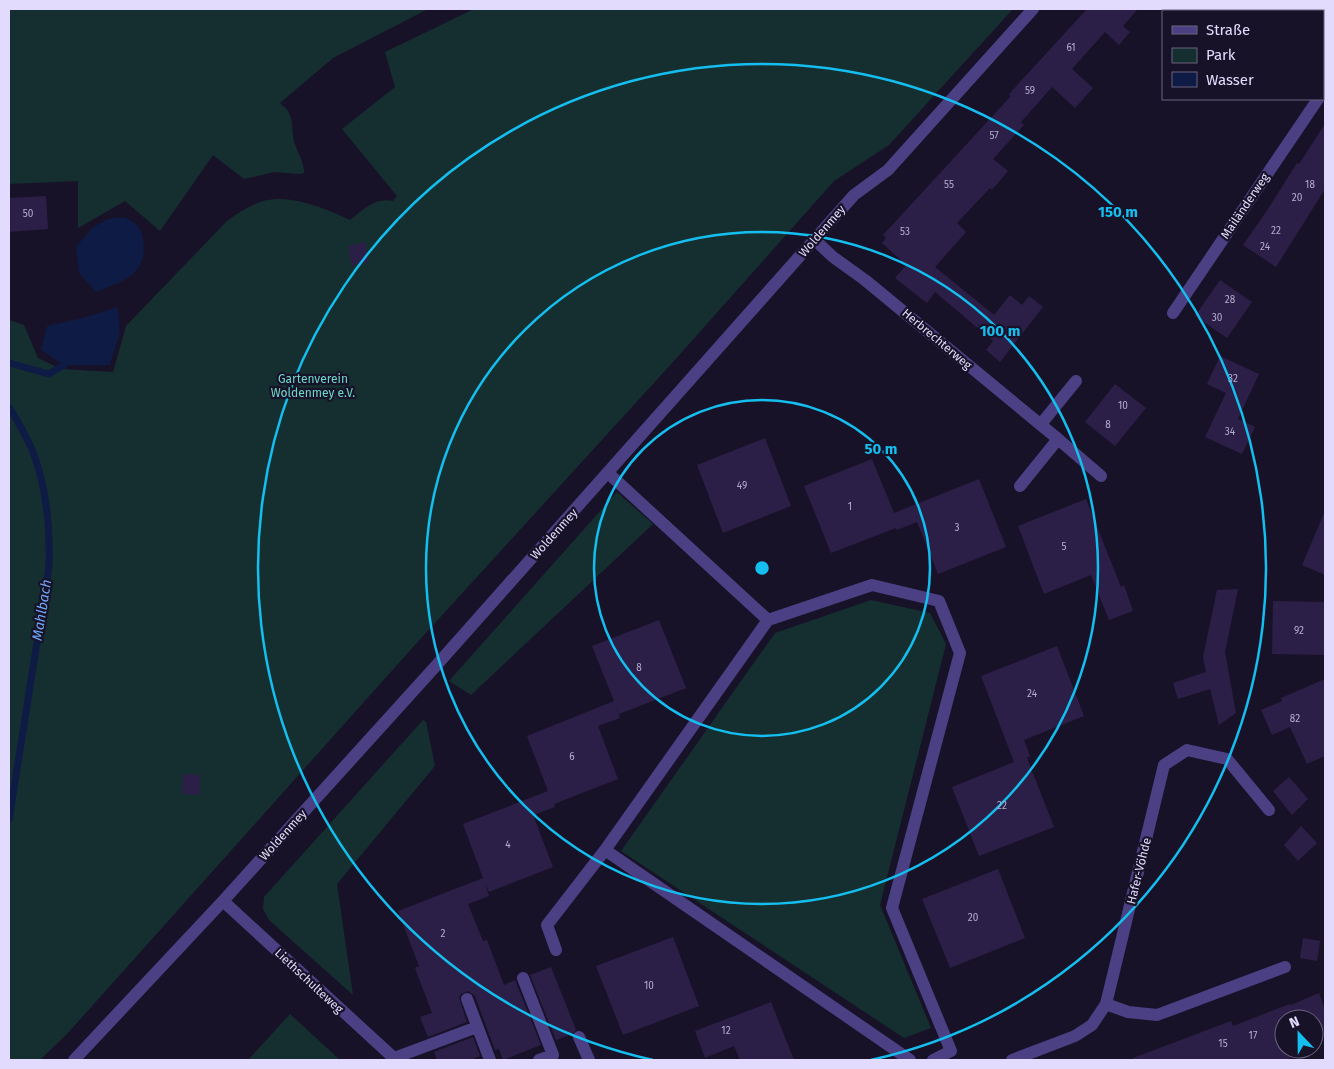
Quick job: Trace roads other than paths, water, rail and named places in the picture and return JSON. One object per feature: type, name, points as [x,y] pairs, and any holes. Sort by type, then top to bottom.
[{"type":"street","name":"Woldenmey","points":[[74,1060],[223,901],[608,473],[854,195],[888,170],[1033,9]]},
{"type":"street","name":"Mailänderweg","points":[[1173,313],[1317,100]]},
{"type":"street","name":"Herbrechterweg","points":[[815,240],[1041,424],[1101,476]]},
{"type":"street","points":[[1041,424],[1076,381]]},
{"type":"street","points":[[1020,486],[1058,439]]},
{"type":"street","points":[[608,473],[768,620]]},
{"type":"street","points":[[556,950],[547,925],[605,850],[768,620],[872,585],[939,601],[960,653],[892,908],[951,1051],[933,1060]]},
{"type":"street","name":"Hafer-Vöhde","points":[[1012,1060],[1075,1036],[1092,1025],[1106,1004],[1164,765],[1187,750],[1227,759],[1269,810]]},
{"type":"street","points":[[605,850],[910,1060]]},
{"type":"street","name":"Liethschulteweg","points":[[223,901],[395,1059]]},
{"type":"street","points":[[1106,1004],[1128,1012],[1156,1015],[1285,967]]},
{"type":"street","points":[[523,978],[555,1058],[539,1060]]},
{"type":"street","points":[[467,999],[490,1060]]},
{"type":"street","points":[[395,1059],[477,1027]]},
{"type":"street","points":[[579,1038],[589,1060]]},
{"type":"water","points":[[124,217],[135,223],[141,232],[144,252],[142,261],[132,275],[96,292],[79,273],[76,247],[92,228],[108,219]]},
{"type":"water","points":[[118,307],[120,332],[110,365],[64,365],[41,350],[47,326],[83,318]]},
{"type":"waterway","points":[[9,363],[49,374],[64,365]]},
{"type":"waterway","name":"Mahlbach","points":[[9,407],[29,442],[42,482],[47,510],[49,552],[49,566],[9,820]]},
{"type":"park label","name":"Gartenverein Woldenmey e.V.","points":[[313,386]]}]
